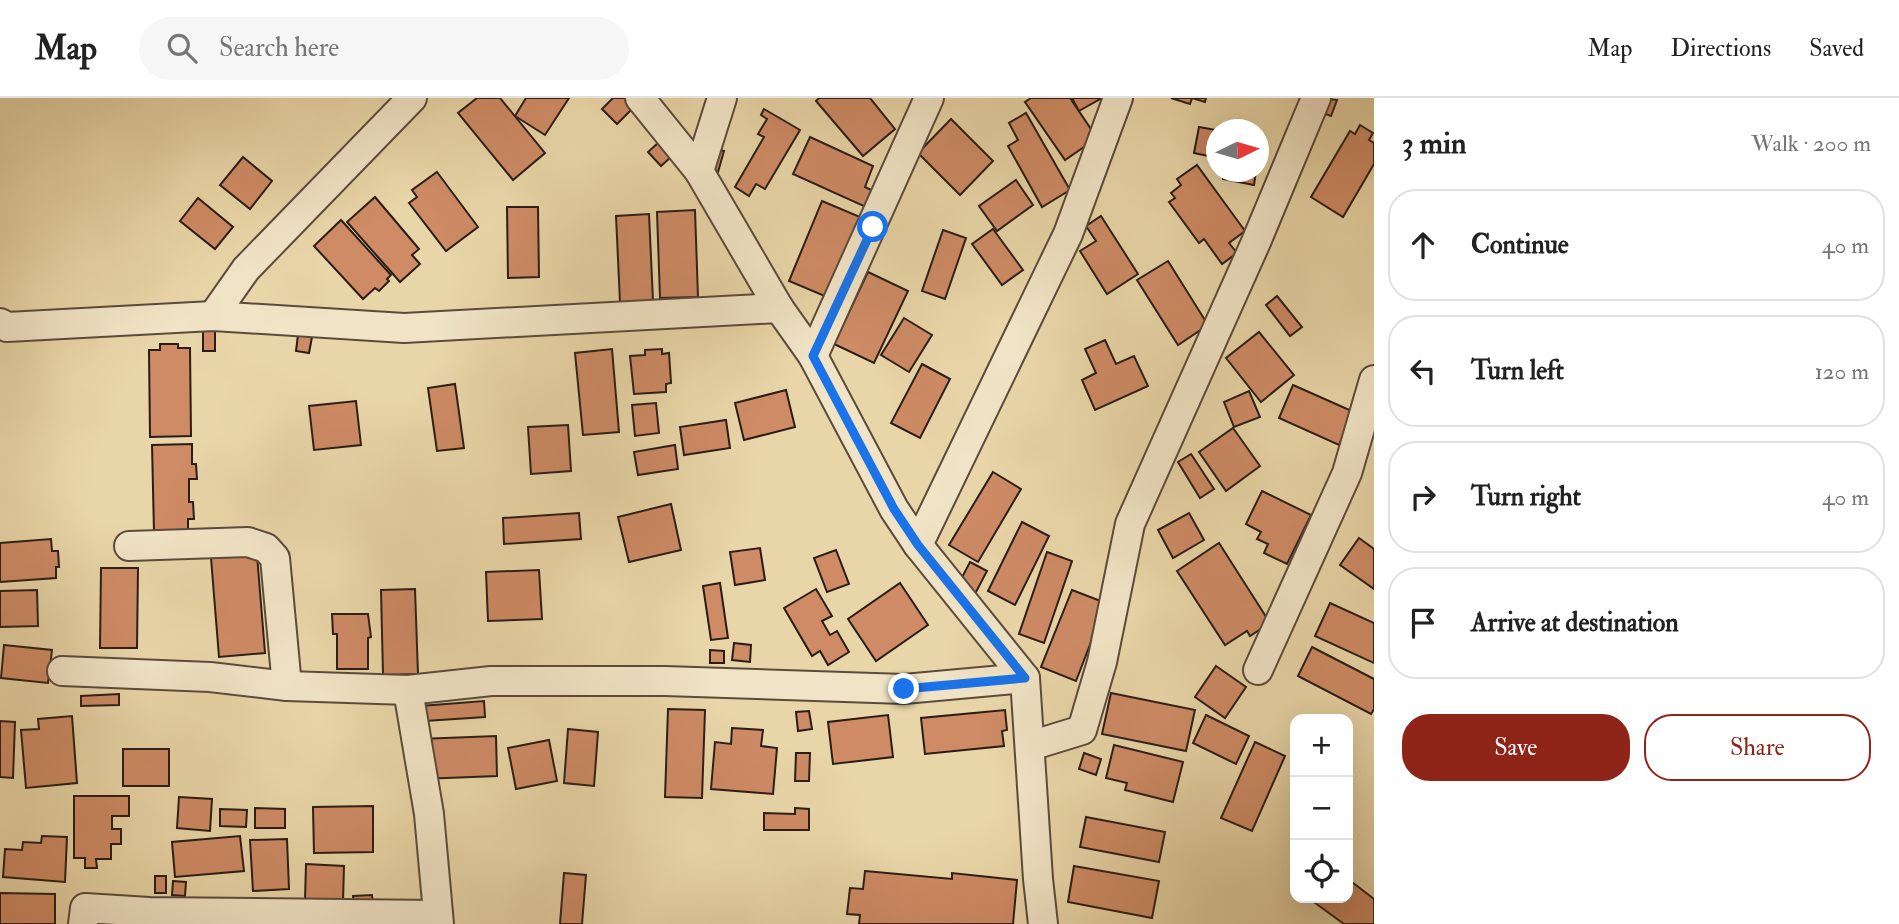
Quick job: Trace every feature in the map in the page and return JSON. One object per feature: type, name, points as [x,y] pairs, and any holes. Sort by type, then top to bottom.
[{"type":"street","points":[[213,316],[246,269],[412,98]]},
{"type":"street","points":[[640,98],[699,171],[779,308],[813,356],[894,509],[918,545],[1025,678],[1043,924]]},
{"type":"street","points":[[699,171],[722,98]]},
{"type":"street","points":[[813,356],[929,98]]},
{"type":"street","points":[[918,545],[1068,234],[1118,98]]},
{"type":"street","points":[[1030,746],[1082,730],[1102,662],[1130,524],[1256,242],[1316,98]]},
{"type":"street","points":[[2,326],[213,316],[404,328],[779,308]]},
{"type":"street","points":[[1258,670],[1348,472],[1374,380]]},
{"type":"street","points":[[129,547],[248,542],[266,548],[275,558],[287,686]]},
{"type":"street","points":[[62,671],[209,677],[287,686],[408,690],[491,681],[664,681],[904,689],[1025,678]]},
{"type":"street","points":[[83,924],[85,908],[439,920],[429,814],[408,690]]},
{"type":"building","points":[[477,98],[500,98],[545,153],[513,180],[458,113]]},
{"type":"building","points":[[526,98],[569,98],[545,135],[515,116]]},
{"type":"building","points":[[613,98],[627,98],[635,106],[617,124],[602,109]]},
{"type":"building","points":[[819,98],[870,98],[895,129],[863,156],[816,101]]},
{"type":"building","points":[[1031,98],[1070,98],[1097,138],[1065,160],[1025,102]]},
{"type":"building","points":[[1072,98],[1102,98],[1079,111]]},
{"type":"building","points":[[1171,98],[1192,98],[1190,104]]},
{"type":"building","points":[[1318,98],[1337,100],[1331,116],[1314,110]]},
{"type":"building","points":[[764,109],[800,130],[765,189],[756,184],[749,196],[735,187],[764,137],[758,134],[767,119],[761,115]]},
{"type":"building","points":[[1026,113],[1070,190],[1042,207],[1008,146],[1018,140],[1009,123]]},
{"type":"building","points":[[951,119],[993,161],[960,195],[918,153]]},
{"type":"building","points":[[1360,125],[1373,133],[1369,140],[1374,143],[1374,164],[1343,217],[1311,197],[1350,131],[1355,134]]},
{"type":"building","points":[[1199,127],[1206,128],[1206,156],[1194,153]]},
{"type":"building","points":[[810,137],[873,166],[865,187],[875,192],[868,208],[793,174]]},
{"type":"building","points":[[658,143],[671,157],[661,166],[648,152]]},
{"type":"building","points":[[712,148],[724,151],[718,172],[706,168]]},
{"type":"building","points":[[243,157],[272,181],[250,209],[220,185]]},
{"type":"building","points":[[1197,165],[1206,177],[1206,182],[1209,182],[1245,231],[1229,243],[1237,253],[1222,264],[1204,239],[1199,243],[1169,202],[1175,198],[1171,193],[1181,185],[1177,179]]},
{"type":"building","points":[[437,172],[478,227],[446,251],[409,203],[417,197],[412,190]]},
{"type":"building","points":[[1016,180],[1033,205],[997,231],[979,206]]},
{"type":"building","points":[[375,197],[419,249],[412,255],[420,264],[400,282],[347,222]]},
{"type":"building","points":[[198,198],[233,227],[215,249],[180,221]]},
{"type":"building","points":[[822,201],[860,217],[827,297],[789,281]]},
{"type":"building","points":[[507,207],[538,207],[539,277],[508,278]]},
{"type":"building","points":[[695,210],[698,297],[660,298],[657,212]]},
{"type":"building","points":[[649,214],[653,301],[620,302],[616,216]]},
{"type":"building","points":[[1101,216],[1138,274],[1107,294],[1080,251],[1096,241],[1086,226]]},
{"type":"building","points":[[341,220],[391,275],[379,291],[375,288],[363,299],[314,246]]},
{"type":"building","points":[[993,229],[1023,270],[1002,285],[972,244]]},
{"type":"building","points":[[943,230],[966,238],[945,299],[922,291]]},
{"type":"building","points":[[1168,261],[1208,325],[1178,345],[1137,280]]},
{"type":"building","points":[[868,272],[908,291],[874,363],[834,344]]},
{"type":"building","points":[[1277,296],[1302,327],[1290,336],[1266,305]]},
{"type":"building","points":[[904,318],[932,335],[909,372],[881,355]]},
{"type":"building","points":[[203,329],[215,329],[215,351],[203,351]]},
{"type":"building","points":[[1259,332],[1294,375],[1261,402],[1226,358]]},
{"type":"building","points":[[298,335],[312,337],[309,353],[296,351]]},
{"type":"building","points":[[1105,340],[1116,364],[1134,356],[1148,386],[1095,410],[1082,380],[1096,373],[1085,349]]},
{"type":"building","points":[[160,344],[178,344],[178,348],[190,348],[191,436],[150,437],[149,350],[160,350]]},
{"type":"building","points":[[612,349],[619,432],[583,435],[575,353]]},
{"type":"building","points":[[662,349],[662,354],[669,353],[671,383],[666,384],[666,392],[634,394],[630,356],[645,355],[645,350]]},
{"type":"building","points":[[922,364],[950,379],[920,438],[891,423]]},
{"type":"building","points":[[455,384],[464,448],[437,451],[428,388]]},
{"type":"building","points":[[1293,385],[1354,412],[1339,445],[1279,418]]},
{"type":"building","points":[[786,390],[795,427],[744,440],[735,403]]},
{"type":"building","points":[[1249,391],[1260,417],[1234,427],[1224,402]]},
{"type":"building","points":[[356,401],[361,445],[314,450],[309,406]]},
{"type":"building","points":[[656,403],[659,433],[635,436],[632,405]]},
{"type":"building","points":[[726,420],[730,448],[684,455],[680,427]]},
{"type":"building","points":[[568,425],[571,471],[531,474],[528,427]]},
{"type":"building","points":[[1233,428],[1260,466],[1226,491],[1199,452]]},
{"type":"building","points":[[192,444],[192,464],[196,464],[197,479],[189,479],[189,502],[193,502],[194,519],[188,519],[188,531],[154,532],[152,445]]},
{"type":"building","points":[[675,445],[678,469],[638,475],[634,452]]},
{"type":"building","points":[[1191,454],[1214,489],[1200,498],[1178,462]]},
{"type":"building","points":[[993,472],[1021,489],[978,562],[949,545]]},
{"type":"building","points":[[1262,491],[1311,515],[1287,564],[1264,553],[1268,544],[1257,539],[1261,532],[1246,524]]},
{"type":"building","points":[[671,504],[681,550],[629,562],[618,517]]},
{"type":"building","points":[[579,513],[581,539],[504,544],[503,518]]},
{"type":"building","points":[[1189,513],[1204,540],[1173,558],[1158,530]]},
{"type":"building","points":[[1022,522],[1049,536],[1015,605],[988,591]]},
{"type":"building","points":[[1359,538],[1374,549],[1374,589],[1340,565]]},
{"type":"building","points":[[51,539],[52,551],[58,551],[59,567],[56,567],[56,578],[0,582],[0,543]]},
{"type":"building","points":[[1219,543],[1270,623],[1250,636],[1247,631],[1225,645],[1177,571]]},
{"type":"building","points":[[760,548],[765,580],[735,585],[730,552]]},
{"type":"building","points":[[836,550],[849,584],[827,592],[814,558]]},
{"type":"building","points":[[1047,552],[1072,561],[1044,643],[1019,634]]},
{"type":"building","points":[[257,555],[265,653],[219,657],[211,558]]},
{"type":"building","points":[[970,562],[987,571],[975,594],[958,585]]},
{"type":"building","points":[[101,568],[138,568],[137,648],[100,648]]},
{"type":"building","points":[[539,570],[542,619],[488,621],[486,572]]},
{"type":"building","points":[[720,583],[728,638],[711,640],[703,586]]},
{"type":"building","points":[[900,583],[928,625],[876,661],[848,619]]},
{"type":"building","points":[[415,589],[418,674],[383,675],[381,590]]},
{"type":"building","points":[[816,589],[832,616],[822,621],[830,635],[837,631],[849,652],[828,665],[820,651],[812,656],[784,608]]},
{"type":"building","points":[[37,590],[38,626],[0,627],[0,591]]},
{"type":"building","points":[[1072,590],[1106,603],[1076,681],[1041,667]]},
{"type":"building","points":[[1330,603],[1374,623],[1374,663],[1315,636]]},
{"type":"building","points":[[332,614],[368,614],[371,637],[368,638],[368,669],[337,669],[337,634],[333,634]]},
{"type":"building","points":[[734,643],[751,645],[750,662],[732,660]]},
{"type":"building","points":[[4,645],[52,650],[48,683],[1,678]]},
{"type":"building","points":[[1312,647],[1374,679],[1374,709],[1371,714],[1298,676]]},
{"type":"building","points":[[710,650],[724,651],[724,663],[710,663]]},
{"type":"building","points":[[1216,666],[1246,687],[1225,718],[1195,697]]},
{"type":"building","points":[[1111,693],[1195,710],[1186,751],[1102,734]]},
{"type":"building","points":[[119,694],[119,705],[81,706],[81,696]]},
{"type":"building","points":[[484,701],[485,717],[410,722],[408,707]]},
{"type":"building","points":[[668,709],[705,710],[702,798],[665,797]]},
{"type":"building","points":[[1005,710],[1007,730],[1002,731],[1004,746],[925,754],[921,718]]},
{"type":"building","points":[[809,711],[812,729],[798,731],[796,712]]},
{"type":"building","points":[[888,715],[893,757],[833,764],[828,722]]},
{"type":"building","points":[[1206,715],[1249,736],[1236,764],[1193,743]]},
{"type":"building","points":[[72,716],[77,783],[26,788],[21,730],[39,729],[38,719]]},
{"type":"building","points":[[0,721],[15,722],[13,778],[0,777]]},
{"type":"building","points":[[732,728],[763,730],[761,746],[777,748],[773,794],[711,789],[715,742],[731,744]]},
{"type":"building","points":[[568,729],[598,732],[594,786],[564,783]]},
{"type":"building","points":[[496,736],[497,776],[421,779],[419,739]]},
{"type":"building","points":[[549,740],[557,781],[516,789],[508,748]]},
{"type":"building","points":[[1255,742],[1285,756],[1252,831],[1221,818]]},
{"type":"building","points":[[1114,745],[1183,762],[1173,802],[1125,790],[1127,783],[1106,778]]},
{"type":"building","points":[[123,749],[169,749],[169,786],[123,786]]},
{"type":"building","points":[[796,753],[810,753],[809,781],[795,781]]},
{"type":"building","points":[[1084,753],[1101,759],[1096,775],[1079,769]]},
{"type":"building","points":[[74,796],[129,796],[129,816],[112,816],[112,829],[121,829],[121,844],[111,844],[111,859],[96,859],[97,868],[85,868],[85,858],[74,858]]},
{"type":"building","points":[[179,797],[212,799],[210,831],[177,828]]},
{"type":"building","points":[[373,806],[373,852],[314,853],[313,807]]},
{"type":"building","points":[[255,808],[285,809],[285,828],[255,828]]},
{"type":"building","points":[[795,808],[809,809],[809,830],[764,830],[764,813],[795,814]]},
{"type":"building","points":[[220,809],[247,810],[246,827],[220,826]]},
{"type":"building","points":[[1086,817],[1165,832],[1159,862],[1080,847]]},
{"type":"building","points":[[42,836],[67,837],[65,882],[3,877],[5,849],[22,850],[23,842],[41,843]]},
{"type":"building","points":[[240,836],[244,871],[175,877],[172,842]]},
{"type":"building","points":[[287,839],[289,889],[253,891],[250,840]]},
{"type":"building","points":[[306,864],[344,866],[343,902],[305,900]]},
{"type":"building","points":[[1074,866],[1159,881],[1152,918],[1068,902]]},
{"type":"building","points":[[865,871],[952,879],[952,873],[1017,880],[1013,924],[859,924],[860,915],[847,914],[850,888],[863,889]]},
{"type":"building","points":[[564,873],[586,875],[582,924],[560,924]]},
{"type":"building","points":[[155,876],[166,876],[166,893],[155,893]]},
{"type":"building","points":[[173,881],[186,882],[185,896],[172,895]]},
{"type":"building","points":[[1353,883],[1374,899],[1374,924],[1344,924],[1315,903],[1353,903]]},
{"type":"building","points":[[0,893],[55,894],[55,924],[0,924]]},
{"type":"building","points":[[372,895],[373,906],[354,907],[353,896]]},
{"type":"route","points":[[873,227],[813,356],[894,509],[918,545],[1025,678],[904,689]]}]
